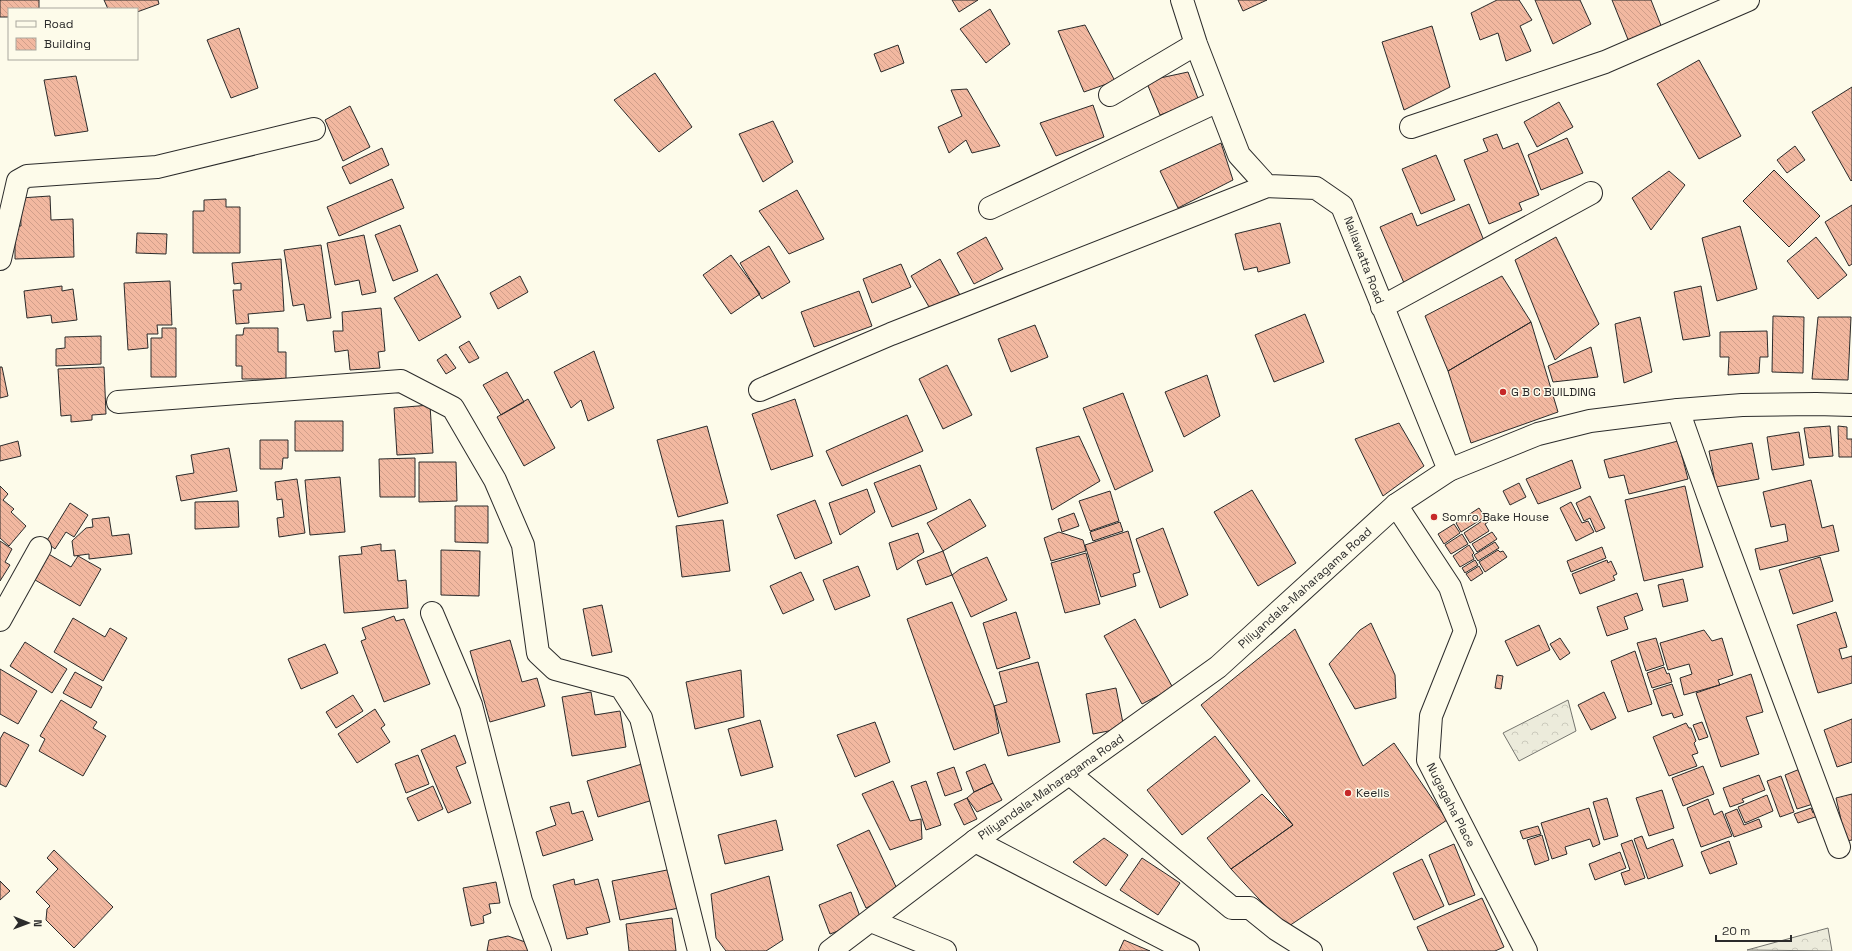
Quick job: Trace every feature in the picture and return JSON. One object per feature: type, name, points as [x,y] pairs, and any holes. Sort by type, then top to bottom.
[{"type":"street","points":[[760,390],[891,334],[1267,186],[1239,155],[1196,44],[1182,0]]},
{"type":"street","points":[[1411,127],[1605,62],[1748,0]]},
{"type":"street","points":[[1110,95],[1196,44]]},
{"type":"street","points":[[990,208],[1218,101]]},
{"type":"street","points":[[0,259],[18,181],[27,176],[157,167],[314,128]]},
{"type":"street","name":"Nallawatta Road","points":[[1267,186],[1316,188],[1342,206],[1449,470]]},
{"type":"street","points":[[1382,307],[1591,193]]},
{"type":"street","points":[[118,402],[401,381],[453,408],[495,480],[523,545],[538,654],[555,669],[621,687],[641,718],[698,951]]},
{"type":"street","name":"Piliyandala-Maharagama Road","points":[[830,951],[975,841],[1218,667],[1396,505],[1449,470],[1538,434],[1590,421],[1678,410],[1742,405],[1852,405]]},
{"type":"street","points":[[1678,410],[1709,498],[1839,847]]},
{"type":"street","name":"Nugagaha Place","points":[[1396,505],[1450,587],[1465,631],[1431,716],[1428,760],[1526,951]]},
{"type":"street","points":[[0,620],[40,548]]},
{"type":"street","points":[[432,613],[471,706],[521,901],[540,951]]},
{"type":"street","points":[[1070,774],[1232,908],[1250,908],[1276,929],[1311,951]]},
{"type":"street","points":[[975,841],[1188,951]]},
{"type":"street","points":[[871,921],[945,951]]},
{"type":"green space","points":[[1568,700],[1576,731],[1519,761],[1503,733]]},
{"type":"green space","points":[[1828,928],[1832,951],[1747,950]]},
{"type":"building","points":[[0,0],[39,0],[39,8],[8,8],[8,17],[0,17]]},
{"type":"building","points":[[104,0],[158,0],[159,4],[138,12],[138,8],[108,8]]},
{"type":"building","points":[[952,0],[978,0],[959,12]]},
{"type":"building","points":[[1238,0],[1267,0],[1243,11]]},
{"type":"building","points":[[1497,0],[1519,0],[1532,20],[1520,26],[1531,51],[1506,61],[1498,33],[1480,40],[1471,13]]},
{"type":"building","points":[[1535,0],[1580,0],[1591,24],[1553,44]]},
{"type":"building","points":[[1612,0],[1651,0],[1662,28],[1629,42]]},
{"type":"building","points":[[990,9],[1010,44],[986,63],[960,29]]},
{"type":"building","points":[[1085,25],[1115,81],[1084,92],[1058,31]]},
{"type":"building","points":[[1432,26],[1450,87],[1404,110],[1382,42]]},
{"type":"building","points":[[239,28],[258,88],[231,98],[207,40]]},
{"type":"building","points":[[898,45],[904,63],[881,72],[874,54]]},
{"type":"building","points":[[1699,60],[1741,136],[1699,159],[1657,84]]},
{"type":"building","points":[[1188,72],[1199,101],[1160,115],[1146,81]]},
{"type":"building","points":[[655,73],[692,127],[659,152],[614,100]]},
{"type":"building","points":[[76,76],[88,131],[55,136],[44,80]]},
{"type":"building","points":[[1852,87],[1852,180],[1851,181],[1812,112]]},
{"type":"building","points":[[967,89],[1000,146],[972,153],[966,140],[949,153],[938,127],[962,116],[951,90]]},
{"type":"building","points":[[1559,102],[1573,127],[1537,147],[1524,122]]},
{"type":"building","points":[[1093,105],[1104,137],[1056,156],[1040,123]]},
{"type":"building","points":[[350,106],[370,147],[343,161],[325,120]]},
{"type":"building","points":[[773,121],[793,162],[763,182],[739,134]]},
{"type":"building","points":[[1497,134],[1503,149],[1518,143],[1539,195],[1519,203],[1522,210],[1489,224],[1464,160],[1488,151],[1483,139]]},
{"type":"building","points":[[1567,138],[1583,173],[1541,190],[1528,155]]},
{"type":"building","points":[[1221,143],[1233,180],[1178,208],[1160,171]]},
{"type":"building","points":[[1795,146],[1805,160],[1787,173],[1777,160]]},
{"type":"building","points":[[382,148],[389,165],[350,184],[342,167]]},
{"type":"building","points":[[1436,155],[1455,200],[1421,214],[1402,169]]},
{"type":"building","points":[[1774,170],[1820,216],[1789,247],[1743,201]]},
{"type":"building","points":[[1669,171],[1685,185],[1651,230],[1632,198]]},
{"type":"building","points":[[392,179],[404,208],[339,236],[327,207]]},
{"type":"building","points":[[797,190],[824,239],[789,254],[759,211]]},
{"type":"building","points":[[50,196],[51,220],[73,219],[74,257],[15,259],[15,226],[21,226],[20,198]]},
{"type":"building","points":[[226,199],[226,207],[240,207],[240,253],[193,253],[193,211],[204,211],[204,200]]},
{"type":"building","points":[[1469,204],[1487,248],[1404,283],[1380,227],[1412,213],[1417,226]]},
{"type":"building","points":[[1852,205],[1852,264],[1849,266],[1825,222]]},
{"type":"building","points":[[1280,223],[1290,263],[1258,272],[1257,267],[1244,270],[1235,234]]},
{"type":"building","points":[[400,225],[418,271],[393,281],[375,235]]},
{"type":"building","points":[[1740,226],[1757,289],[1717,301],[1702,238]]},
{"type":"building","points":[[137,233],[167,234],[166,254],[136,253]]},
{"type":"building","points":[[364,235],[376,292],[362,295],[359,280],[335,285],[327,243]]},
{"type":"building","points":[[986,237],[1003,269],[974,284],[957,253]]},
{"type":"building","points":[[1556,237],[1599,324],[1555,360],[1515,260]]},
{"type":"building","points":[[1816,237],[1847,275],[1818,299],[1787,261]]},
{"type":"building","points":[[321,245],[331,318],[307,321],[304,304],[293,306],[284,250]]},
{"type":"building","points":[[769,246],[790,282],[762,299],[740,263]]},
{"type":"building","points":[[731,255],[760,294],[731,314],[703,275]]},
{"type":"building","points":[[281,259],[284,311],[248,314],[249,323],[236,324],[233,290],[241,290],[241,283],[234,284],[232,263]]},
{"type":"building","points":[[940,259],[960,295],[932,312],[911,276]]},
{"type":"building","points":[[901,264],[911,287],[872,303],[863,279]]},
{"type":"building","points":[[437,274],[461,317],[419,341],[394,298]]},
{"type":"building","points":[[520,276],[528,292],[498,309],[490,293]]},
{"type":"building","points":[[1502,276],[1531,322],[1448,371],[1425,316]]},
{"type":"building","points":[[170,281],[172,325],[157,325],[158,334],[147,334],[148,348],[128,350],[124,283]]},
{"type":"building","points":[[62,286],[62,291],[73,289],[77,320],[52,323],[51,315],[27,318],[24,291]]},
{"type":"building","points":[[1701,286],[1710,336],[1683,340],[1674,292]]},
{"type":"building","points":[[859,291],[872,326],[814,347],[801,312]]},
{"type":"building","points":[[381,308],[385,351],[378,352],[380,368],[350,370],[348,350],[335,352],[333,331],[343,331],[342,312]]},
{"type":"building","points":[[1305,314],[1324,362],[1274,382],[1255,335]]},
{"type":"building","points":[[1773,316],[1804,317],[1803,373],[1772,372]]},
{"type":"building","points":[[1640,317],[1652,372],[1624,383],[1615,324]]},
{"type":"building","points":[[1818,317],[1851,317],[1848,380],[1812,379]]},
{"type":"building","name":"G B C BUILDING","points":[[1531,322],[1558,412],[1471,443],[1448,371]]},
{"type":"building","points":[[1035,325],[1048,357],[1011,372],[998,339]]},
{"type":"building","points":[[162,328],[176,328],[176,377],[151,377],[151,338],[162,338]]},
{"type":"building","points":[[244,328],[278,328],[278,352],[286,352],[286,379],[242,379],[242,366],[236,366],[236,335],[243,335]]},
{"type":"building","points":[[1767,331],[1768,357],[1760,357],[1759,373],[1728,375],[1729,357],[1720,357],[1720,332]]},
{"type":"building","points":[[101,336],[101,364],[56,366],[56,349],[65,348],[65,337]]},
{"type":"building","points":[[469,341],[479,358],[469,363],[459,347]]},
{"type":"building","points":[[1591,347],[1598,377],[1553,382],[1548,366]]},
{"type":"building","points":[[594,351],[614,408],[588,421],[581,400],[571,408],[554,372]]},
{"type":"building","points":[[446,354],[456,368],[446,374],[437,360]]},
{"type":"building","points":[[947,365],[972,415],[943,429],[919,379]]},
{"type":"building","points":[[0,367],[2,367],[8,396],[0,398]]},
{"type":"building","points":[[104,367],[106,414],[92,415],[92,420],[71,422],[71,415],[61,416],[58,369]]},
{"type":"building","points":[[507,372],[524,402],[501,415],[483,385]]},
{"type":"building","points":[[1207,375],[1220,416],[1184,437],[1165,392]]},
{"type":"building","points":[[1123,393],[1153,471],[1115,490],[1083,408]]},
{"type":"building","points":[[528,399],[555,448],[524,466],[497,417]]},
{"type":"building","points":[[795,399],[813,456],[771,470],[752,414]]},
{"type":"building","points":[[430,405],[433,453],[397,455],[394,408]]},
{"type":"building","points":[[907,415],[923,451],[842,486],[826,451]]},
{"type":"building","points":[[295,421],[343,421],[343,451],[295,451]]},
{"type":"building","points":[[1399,423],[1424,466],[1383,496],[1355,439]]},
{"type":"building","points":[[707,426],[728,503],[678,517],[657,440]]},
{"type":"building","points":[[1830,426],[1833,456],[1809,458],[1804,428]]},
{"type":"building","points":[[1838,426],[1847,427],[1847,439],[1852,439],[1852,457],[1839,457]]},
{"type":"building","points":[[1799,432],[1804,465],[1772,470],[1767,437]]},
{"type":"building","points":[[1079,436],[1100,481],[1052,510],[1036,448]]},
{"type":"building","points":[[260,440],[288,440],[288,458],[283,458],[282,469],[260,469]]},
{"type":"building","points":[[18,441],[21,456],[0,461],[0,446]]},
{"type":"building","points":[[1678,441],[1688,479],[1629,494],[1624,475],[1609,478],[1604,460]]},
{"type":"building","points":[[1752,443],[1759,479],[1716,487],[1709,451]]},
{"type":"building","points":[[229,448],[237,491],[181,501],[176,476],[194,473],[191,455]]},
{"type":"building","points":[[415,458],[415,497],[380,497],[379,459]]},
{"type":"building","points":[[1572,460],[1581,488],[1538,504],[1526,479]]},
{"type":"building","points":[[419,462],[456,462],[457,501],[419,502]]},
{"type":"building","points":[[920,465],[937,509],[892,527],[874,483]]},
{"type":"building","points":[[340,477],[345,532],[310,535],[305,480]]},
{"type":"building","points":[[297,479],[305,533],[279,537],[277,518],[284,517],[282,499],[277,500],[275,482]]},
{"type":"building","points":[[1811,480],[1822,528],[1833,525],[1839,551],[1760,570],[1755,549],[1788,541],[1785,524],[1771,527],[1763,492]]},
{"type":"building","points":[[1519,483],[1526,497],[1510,505],[1503,491]]},
{"type":"building","points":[[0,486],[8,494],[3,500],[14,509],[11,512],[26,526],[9,546],[0,538]]},
{"type":"building","points":[[1685,486],[1703,567],[1644,581],[1625,500]]},
{"type":"building","points":[[867,489],[875,512],[840,535],[829,503]]},
{"type":"building","points":[[1252,490],[1296,563],[1258,586],[1214,512]]},
{"type":"building","points":[[1110,491],[1119,521],[1090,531],[1079,501]]},
{"type":"building","points":[[1590,496],[1605,528],[1596,532],[1590,518],[1584,521],[1576,503]]},
{"type":"building","points":[[970,499],[986,526],[943,551],[927,523]]},
{"type":"building","points":[[815,500],[832,543],[795,559],[777,515]]},
{"type":"building","points":[[238,501],[239,527],[195,529],[195,502]]},
{"type":"building","points":[[1571,502],[1582,523],[1588,521],[1594,532],[1576,541],[1560,508]]},
{"type":"building","points":[[70,503],[88,515],[74,537],[66,532],[55,549],[46,542]]},
{"type":"building","points":[[455,506],[488,506],[488,543],[455,542]]},
{"type":"building","points":[[1479,508],[1485,517],[1461,532],[1456,523]]},
{"type":"building","points":[[1074,513],[1079,526],[1062,532],[1058,519]]},
{"type":"building","points":[[109,517],[112,536],[129,534],[132,554],[89,559],[89,554],[74,556],[72,541],[86,528],[93,527],[92,519]]},
{"type":"building","points":[[1485,519],[1488,522],[1485,524],[1489,531],[1470,543],[1464,533]]},
{"type":"building","points":[[723,520],[730,571],[682,577],[676,526]]},
{"type":"building","points":[[1120,522],[1123,531],[1093,541],[1090,532]]},
{"type":"building","points":[[1454,524],[1460,533],[1444,544],[1438,534]]},
{"type":"building","points":[[1163,528],[1188,595],[1160,608],[1136,539]]},
{"type":"building","points":[[1128,531],[1140,572],[1133,574],[1136,586],[1101,597],[1085,545]]},
{"type":"building","points":[[1059,532],[1083,540],[1086,551],[1051,561],[1044,538]]},
{"type":"building","points":[[1492,532],[1497,539],[1477,552],[1472,544]]},
{"type":"building","points":[[918,533],[924,552],[897,570],[889,543]]},
{"type":"building","points":[[1462,534],[1468,544],[1451,554],[1445,545]]},
{"type":"building","points":[[0,541],[12,549],[5,562],[10,565],[0,581]]},
{"type":"building","points":[[1495,542],[1499,548],[1478,561],[1474,555]]},
{"type":"building","points":[[381,544],[381,551],[395,550],[398,581],[406,580],[408,608],[344,613],[339,556],[362,554],[361,547]]},
{"type":"building","points":[[1469,545],[1474,553],[1472,555],[1474,559],[1460,567],[1453,556]]},
{"type":"building","points":[[1602,547],[1606,558],[1571,572],[1567,561]]},
{"type":"building","points":[[441,550],[480,551],[479,596],[441,595]]},
{"type":"building","points":[[1498,550],[1500,552],[1503,551],[1507,557],[1485,572],[1479,562]]},
{"type":"building","points":[[943,551],[952,575],[926,585],[917,561]]},
{"type":"building","points":[[45,552],[71,567],[78,556],[101,569],[80,606],[30,577]]},
{"type":"building","points":[[1086,553],[1100,604],[1065,613],[1051,563]]},
{"type":"building","points":[[987,557],[1007,600],[971,617],[952,575],[960,569]]},
{"type":"building","points":[[1820,557],[1833,601],[1793,614],[1779,570]]},
{"type":"building","points":[[1475,560],[1478,565],[1465,573],[1462,568]]},
{"type":"building","points":[[1607,560],[1608,563],[1611,561],[1617,574],[1613,576],[1615,580],[1580,594],[1572,574]]},
{"type":"building","points":[[858,566],[870,596],[835,610],[823,580]]},
{"type":"building","points":[[1479,566],[1483,573],[1471,581],[1466,574]]},
{"type":"building","points":[[801,572],[814,600],[783,614],[770,586]]},
{"type":"building","points":[[1683,579],[1688,601],[1663,607],[1658,585]]},
{"type":"building","points":[[1637,593],[1643,610],[1624,617],[1628,629],[1607,636],[1597,607]]},
{"type":"building","points":[[952,602],[994,706],[999,733],[954,750],[907,619]]},
{"type":"building","points":[[602,605],[612,652],[592,656],[583,609]]},
{"type":"building","points":[[1016,612],[1030,658],[997,669],[983,623]]},
{"type":"building","points":[[1836,612],[1847,647],[1839,649],[1842,659],[1852,656],[1852,683],[1818,693],[1797,625]]},
{"type":"building","points":[[394,616],[396,621],[404,619],[430,684],[384,702],[361,641],[366,639],[362,628]]},
{"type":"building","points":[[73,618],[105,637],[110,628],[127,638],[103,681],[54,652]]},
{"type":"building","points":[[1135,619],[1173,688],[1142,704],[1104,636]]},
{"type":"building","points":[[1371,623],[1395,675],[1396,698],[1355,709],[1329,664],[1360,630]]},
{"type":"building","points":[[1539,625],[1550,650],[1517,666],[1505,641]]},
{"type":"building","name":"Keells","points":[[1295,629],[1363,766],[1394,743],[1447,820],[1286,928],[1231,869],[1293,825],[1201,705]]},
{"type":"building","points":[[1704,630],[1712,641],[1722,638],[1733,675],[1718,680],[1720,685],[1684,695],[1680,678],[1692,674],[1689,664],[1668,670],[1660,643]]},
{"type":"building","points":[[1560,638],[1570,653],[1560,660],[1550,644]]},
{"type":"building","points":[[1656,638],[1664,665],[1646,671],[1637,643]]},
{"type":"building","points":[[510,640],[522,682],[537,678],[545,706],[490,722],[470,651]]},
{"type":"building","points":[[25,642],[67,669],[52,693],[10,666]]},
{"type":"building","points":[[325,644],[338,673],[301,689],[288,659]]},
{"type":"building","points":[[1635,651],[1652,704],[1628,712],[1611,661]]},
{"type":"building","points":[[1038,662],[1060,742],[1008,756],[994,706],[1007,702],[999,672]]},
{"type":"building","points":[[1664,667],[1667,674],[1669,673],[1672,682],[1652,688],[1647,673]]},
{"type":"building","points":[[0,669],[37,691],[18,724],[0,714]]},
{"type":"building","points":[[741,670],[744,717],[695,729],[686,682]]},
{"type":"building","points":[[75,672],[102,687],[91,708],[63,693]]},
{"type":"building","points":[[1751,674],[1763,712],[1746,717],[1759,754],[1721,767],[1696,693]]},
{"type":"building","points":[[1497,675],[1503,676],[1501,689],[1495,688]]},
{"type":"building","points":[[1672,684],[1683,715],[1674,718],[1672,713],[1662,716],[1653,690]]},
{"type":"building","points":[[1116,688],[1124,728],[1093,734],[1086,694]]},
{"type":"building","points":[[591,692],[595,715],[620,711],[626,747],[572,756],[562,697]]},
{"type":"building","points":[[1604,692],[1616,718],[1591,730],[1578,705]]},
{"type":"building","points":[[353,695],[363,711],[336,728],[326,712]]},
{"type":"building","points":[[61,700],[97,722],[93,728],[106,736],[83,776],[39,751],[45,739],[40,736]]},
{"type":"building","points":[[375,709],[385,725],[381,728],[390,742],[357,763],[338,734]]},
{"type":"building","points":[[1852,719],[1852,762],[1837,767],[1824,730]]},
{"type":"building","points":[[760,720],[773,767],[741,776],[728,729]]},
{"type":"building","points":[[875,722],[890,762],[855,777],[837,735]]},
{"type":"building","points":[[1702,722],[1708,737],[1699,740],[1693,725]]},
{"type":"building","points":[[1686,723],[1689,728],[1691,728],[1696,741],[1694,743],[1698,753],[1692,755],[1697,766],[1669,776],[1653,737]]},
{"type":"building","points":[[4,732],[29,745],[6,787],[0,784],[0,739]]},
{"type":"building","points":[[455,735],[466,763],[456,767],[471,803],[448,813],[421,750]]},
{"type":"building","points":[[1215,736],[1250,781],[1182,835],[1147,790]]},
{"type":"building","points":[[418,755],[429,784],[406,793],[395,764]]},
{"type":"building","points":[[645,763],[656,799],[598,817],[587,781]]},
{"type":"building","points":[[985,764],[993,783],[974,792],[966,772]]},
{"type":"building","points":[[1703,766],[1714,794],[1683,806],[1672,778]]},
{"type":"building","points":[[954,767],[962,790],[945,796],[937,773]]},
{"type":"building","points":[[1800,769],[1813,804],[1797,809],[1785,775]]},
{"type":"building","points":[[1759,775],[1765,790],[1742,799],[1744,802],[1730,807],[1723,788]]},
{"type":"building","points":[[1781,776],[1794,812],[1780,817],[1767,781]]},
{"type":"building","points":[[893,781],[910,821],[921,819],[922,839],[890,850],[862,794]]},
{"type":"building","points":[[926,781],[941,825],[926,830],[911,786]]},
{"type":"building","points":[[993,783],[1002,800],[977,812],[967,798],[974,792]]},
{"type":"building","points":[[433,786],[443,809],[418,821],[407,798]]},
{"type":"building","points":[[1662,790],[1674,828],[1649,836],[1636,798]]},
{"type":"building","points":[[1262,794],[1293,825],[1231,869],[1207,838]]},
{"type":"building","points":[[1852,794],[1852,840],[1846,841],[1836,798]]},
{"type":"building","points":[[1767,795],[1773,811],[1745,823],[1738,807]]},
{"type":"building","points":[[967,798],[977,819],[964,825],[954,804]]},
{"type":"building","points":[[1607,798],[1618,836],[1604,840],[1593,802]]},
{"type":"building","points":[[1708,799],[1714,815],[1722,811],[1732,836],[1701,847],[1687,808]]},
{"type":"building","points":[[569,802],[572,814],[583,811],[593,840],[543,856],[536,832],[556,825],[550,807]]},
{"type":"building","points":[[1589,808],[1600,844],[1593,847],[1590,839],[1565,847],[1567,854],[1552,859],[1541,823]]},
{"type":"building","points":[[1811,808],[1813,813],[1816,811],[1818,816],[1798,823],[1794,814]]},
{"type":"building","points":[[1737,809],[1744,825],[1759,819],[1762,827],[1734,837],[1725,814]]},
{"type":"building","points":[[776,820],[783,850],[725,864],[718,835]]},
{"type":"building","points":[[1538,826],[1541,834],[1523,839],[1520,831]]},
{"type":"building","points":[[869,830],[899,893],[866,908],[837,845]]},
{"type":"building","points":[[1542,835],[1549,860],[1535,865],[1527,840]]},
{"type":"building","points":[[1642,836],[1647,849],[1673,839],[1683,866],[1648,879],[1634,839]]},
{"type":"building","points":[[1104,838],[1128,855],[1106,886],[1073,862]]},
{"type":"building","points":[[1632,840],[1645,878],[1625,885],[1621,873],[1630,870],[1621,844]]},
{"type":"building","points":[[1729,841],[1737,864],[1710,874],[1701,852]]},
{"type":"building","points":[[1454,844],[1475,895],[1449,905],[1429,855]]},
{"type":"building","points":[[54,850],[113,907],[74,948],[46,920],[47,909],[50,906],[36,892],[58,869],[47,858]]},
{"type":"building","points":[[1620,852],[1626,868],[1595,880],[1589,864]]},
{"type":"building","points":[[1142,858],[1180,883],[1158,915],[1120,890]]},
{"type":"building","points":[[1422,859],[1444,906],[1414,920],[1393,873]]},
{"type":"building","points":[[672,869],[679,908],[620,920],[612,881]]},
{"type":"building","points":[[769,876],[783,940],[766,951],[726,951],[716,938],[711,894]]},
{"type":"building","points":[[574,879],[575,885],[598,879],[610,922],[586,928],[588,934],[567,939],[553,885]]},
{"type":"building","points":[[0,881],[10,891],[0,900]]},
{"type":"building","points":[[496,882],[500,903],[489,904],[491,913],[483,916],[484,923],[471,926],[463,888]]},
{"type":"building","points":[[851,892],[862,922],[830,934],[819,905]]},
{"type":"building","points":[[1482,898],[1504,947],[1495,951],[1428,951],[1417,927]]},
{"type":"building","points":[[672,918],[676,951],[629,951],[626,924]]},
{"type":"building","points":[[508,936],[531,944],[529,951],[487,951],[489,940]]},
{"type":"building","points":[[1124,940],[1150,951],[1119,951]]},
{"type":"place","name":"G B C BUILDING","points":[[1503,392]]},
{"type":"place","name":"Somro Bake House","points":[[1434,517]]},
{"type":"place","name":"Keells","points":[[1348,793]]}]
